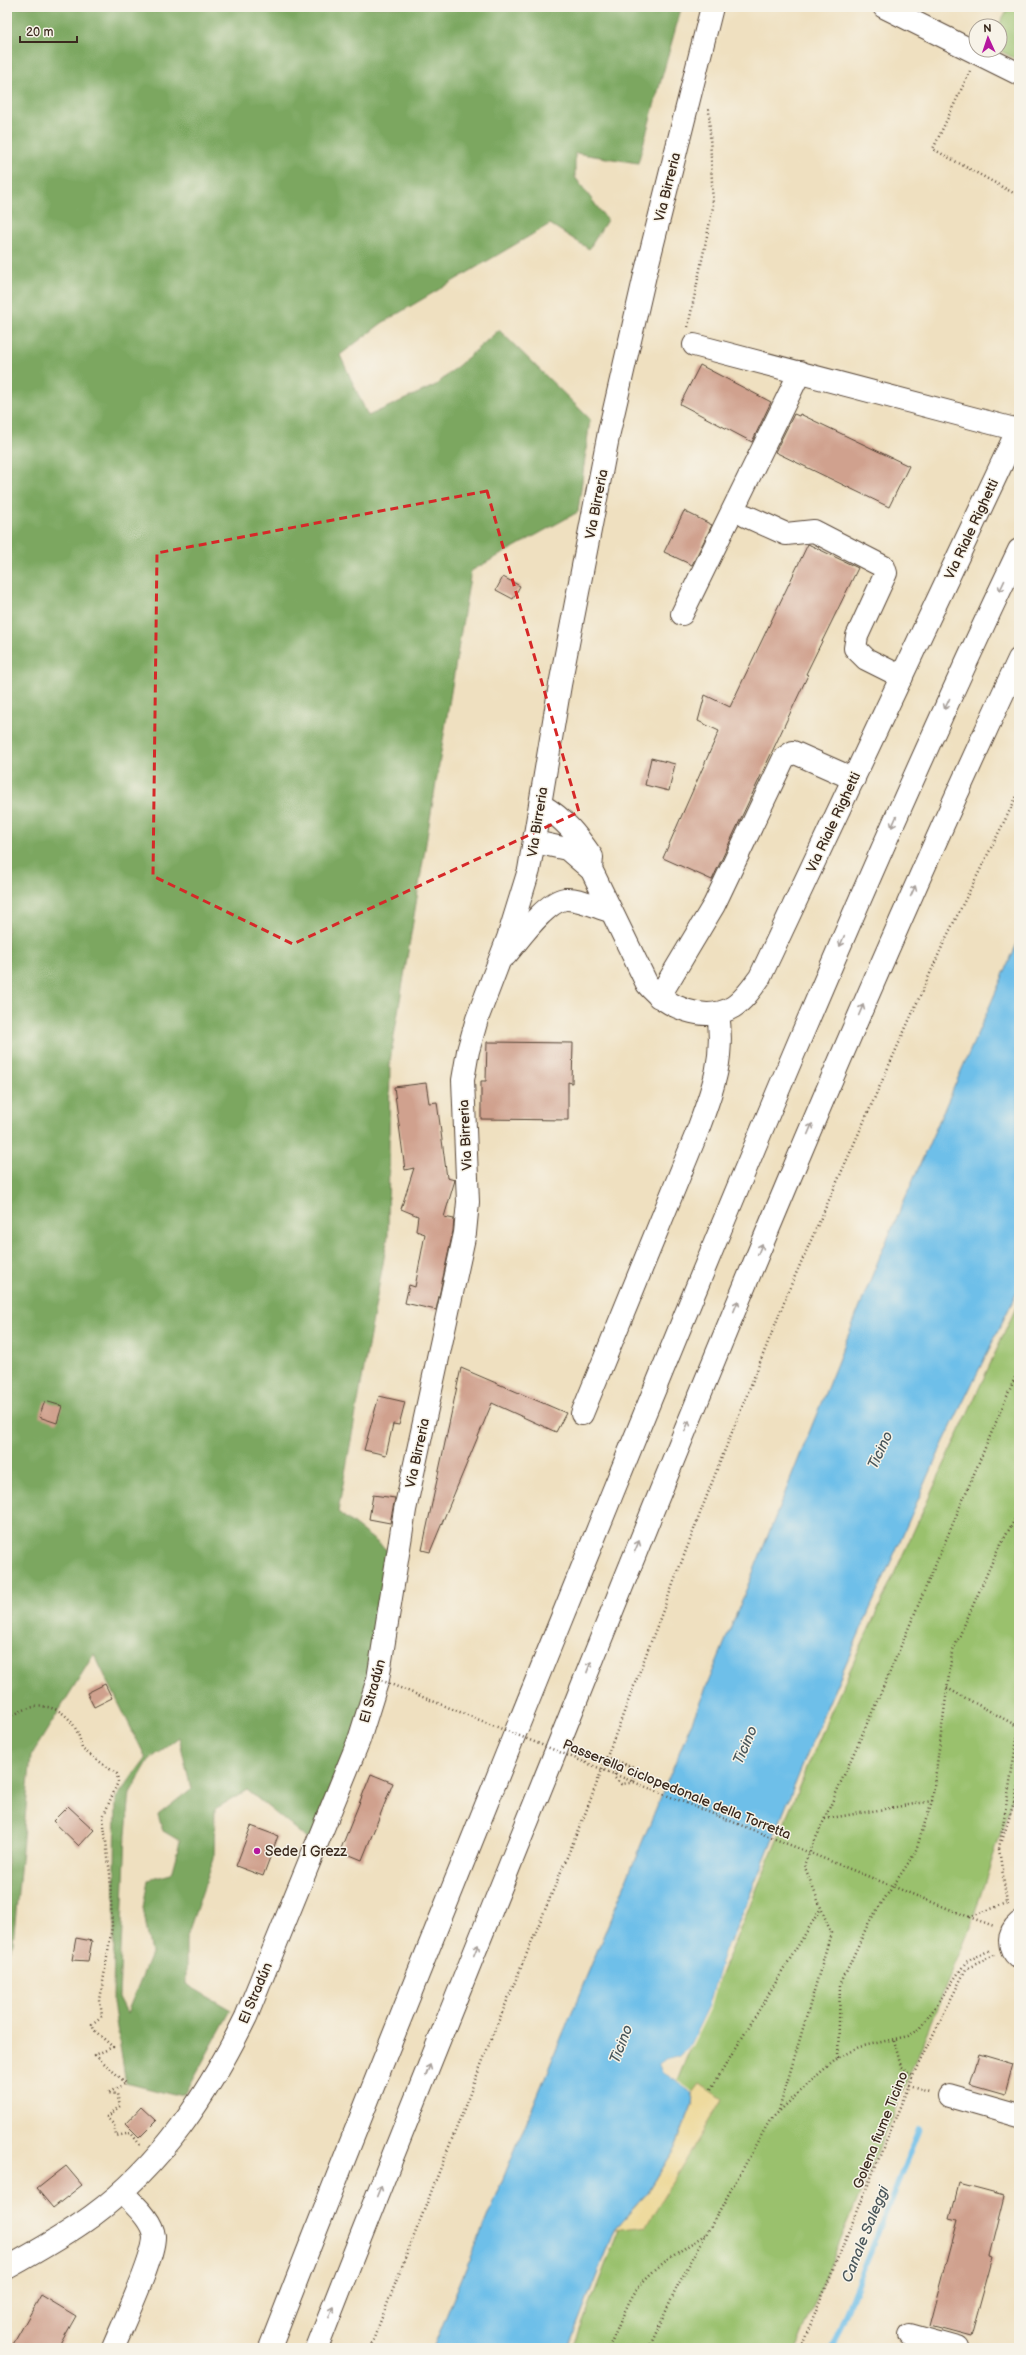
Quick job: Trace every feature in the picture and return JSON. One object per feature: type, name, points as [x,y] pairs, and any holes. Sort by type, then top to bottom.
[{"type":"main road","name":"Via Birreria","points":[[385,1636],[405,1510],[465,1233],[468,1202],[464,1080],[467,1056],[477,1019],[521,899],[535,842],[560,685],[609,432],[645,276],[712,7]]},
{"type":"main road","points":[[884,7],[968,48]]},
{"type":"main road","points":[[988,58],[1019,74]]},
{"type":"main road","points":[[694,345],[1018,428]]},
{"type":"main road","points":[[682,614],[800,372]]},
{"type":"main road","name":"Via Riale Righetti","points":[[535,842],[567,849],[591,869],[610,911],[647,984],[659,997],[683,1010],[705,1014],[718,1013],[741,1001],[760,977],[1018,428]]},
{"type":"main road","points":[[746,516],[786,534],[814,531],[884,566],[886,572],[857,636],[855,648],[866,660],[902,677]]},
{"type":"main road","points":[[270,2348],[532,1691],[760,1133],[911,783],[1019,550]]},
{"type":"main road","points":[[317,2348],[626,1573],[748,1278],[895,931],[1019,659]]},
{"type":"main road","points":[[659,997],[714,905],[784,758],[793,752],[854,779]]},
{"type":"main road","name":"Via Riale Righetti","points":[[541,805],[555,813],[570,826],[592,857],[591,869]]},
{"type":"main road","points":[[498,964],[541,915],[555,903],[565,899],[574,900],[610,911]]},
{"type":"main road","points":[[582,1414],[696,1135],[712,1090],[721,1051],[722,1038],[718,1013]]},
{"type":"main road","name":"El Stradún","points":[[7,2268],[92,2216],[122,2192],[153,2163],[169,2144],[203,2097],[224,2061],[246,2017],[359,1740],[386,1682],[385,1636]]},
{"type":"main road","points":[[949,2096],[1019,2116]]},
{"type":"main road","points":[[112,2348],[142,2277],[154,2236],[142,2213],[122,2192]]},
{"type":"main road","points":[[910,2335],[957,2348]]},
{"type":"path","points":[[976,58],[933,149],[1019,196]]},
{"type":"path","points":[[694,345],[688,325],[714,207],[709,102]]},
{"type":"path","points":[[370,2348],[402,2263],[494,2032],[585,1814],[716,1472],[792,1285],[945,940],[1019,792]]},
{"type":"path","points":[[780,2110],[831,1933],[804,1865],[1019,1368]]},
{"type":"path","points":[[838,2058],[840,1985],[869,1922],[915,1853],[932,1800],[952,1653],[991,1563],[1019,1512]]},
{"type":"path","name":"Passerella ciclopedonale della Torretta","points":[[386,1682],[1014,1934]]},
{"type":"path","points":[[649,2348],[679,2283],[770,2120],[838,2058],[859,2047],[894,2040],[908,2036],[920,2030],[966,1962],[995,1947],[1014,1934],[1007,1903],[999,1849],[1019,1727],[947,1687]]},
{"type":"path","points":[[7,1720],[34,1706],[56,1707],[65,1714],[80,1735],[82,1749],[117,1774],[118,1782],[103,1817],[110,1874],[112,1926],[100,2000],[102,2016],[92,2024],[94,2030],[113,2046],[95,2055],[126,2083],[108,2093],[117,2094],[120,2106],[107,2117],[114,2125],[116,2136],[131,2133],[153,2163]]},
{"type":"path","points":[[606,1757],[629,1766],[633,1771],[634,1777],[630,1782],[621,1784],[615,1778],[615,1772],[621,1765],[631,1765],[635,1771],[634,1782]]},
{"type":"path","points":[[999,1849],[1019,1786]]},
{"type":"path","points":[[825,1819],[932,1800]]},
{"type":"path","points":[[969,1917],[1007,1903]]},
{"type":"path","points":[[711,2089],[821,1908]]},
{"type":"path","name":"Golena fiume Ticino","points":[[801,2348],[913,2074],[966,1969],[1014,1934]]},
{"type":"path","points":[[894,2040],[901,2068],[913,2074]]},
{"type":"path","points":[[609,2348],[632,2297],[644,2280],[666,2260],[706,2234]]},
{"type":"highlighted area","points":[[487,491],[579,812],[293,944],[153,876],[157,553]]},
{"type":"green space","points":[[7,7],[678,7],[681,9],[638,163],[575,153],[575,177],[607,220],[589,249],[550,224],[382,323],[340,355],[368,416],[436,385],[499,330],[590,419],[578,512],[471,571],[390,1061],[388,1236],[338,1512],[396,1557],[385,1636],[316,1846],[247,1790],[215,1809],[214,1858],[186,1939],[186,1984],[231,2010],[185,2094],[174,2095],[126,2083],[113,2003],[116,1798],[146,1758],[94,1654],[31,1756],[13,1943],[7,1956]],"holes":[[[179,1737],[191,1789],[158,1815],[163,1831],[180,1841],[171,1874],[148,1880],[143,1907],[151,1954],[127,2013],[119,1997],[126,1834],[130,1793],[149,1760]]]},
{"type":"green space","points":[[1009,7],[1019,7],[1019,61],[1008,55],[1008,18],[1003,18]]},
{"type":"green space","points":[[1019,1301],[1019,1778],[968,1933],[796,2348],[573,2348],[681,2070],[829,1716]]},
{"type":"sand","points":[[700,2084],[722,2099],[646,2226],[614,2230],[648,2192],[675,2148],[692,2105],[693,2093]]},
{"type":"water","name":"Ticino","points":[[1019,939],[1019,1288],[944,1441],[825,1711],[731,1941],[725,1949],[709,2006],[690,2045],[678,2056],[666,2059],[659,2064],[662,2072],[693,2093],[692,2105],[675,2148],[648,2192],[614,2230],[568,2348],[433,2348],[736,1615],[882,1251]]},
{"type":"pier","points":[[731,1941],[733,1941],[727,1950],[711,2007],[692,2046],[679,2058],[667,2061],[662,2065],[663,2071],[694,2092],[693,2093],[662,2072],[659,2064],[666,2059],[678,2056],[690,2045],[709,2006],[725,1949]]},
{"type":"building","points":[[700,365],[771,402],[752,442],[680,404]]},
{"type":"building","points":[[794,414],[799,416],[800,414],[909,466],[889,507],[775,452]]},
{"type":"building","points":[[684,511],[712,525],[692,565],[664,552]]},
{"type":"building","points":[[808,544],[858,568],[806,674],[808,675],[712,880],[663,858],[719,731],[698,721],[705,695],[730,707]]},
{"type":"building","points":[[503,577],[520,586],[513,599],[496,590]]},
{"type":"building","points":[[651,758],[675,764],[669,791],[645,785]]},
{"type":"building","points":[[487,1042],[573,1043],[572,1083],[568,1082],[568,1120],[481,1119],[481,1081],[486,1081]]},
{"type":"building","points":[[426,1083],[429,1103],[437,1102],[447,1178],[455,1180],[444,1217],[454,1219],[453,1231],[436,1310],[405,1303],[409,1285],[415,1287],[425,1234],[416,1231],[418,1216],[401,1209],[414,1168],[405,1170],[394,1087]]},
{"type":"building","points":[[461,1368],[566,1413],[556,1432],[492,1403],[430,1552],[422,1550]]},
{"type":"building","points":[[379,1396],[405,1402],[399,1425],[393,1424],[386,1455],[364,1450]]},
{"type":"building","points":[[45,1401],[62,1406],[57,1423],[39,1417]]},
{"type":"building","points":[[373,1495],[395,1498],[390,1523],[369,1519]]},
{"type":"building","points":[[105,1684],[112,1698],[94,1707],[87,1693]]},
{"type":"building","points":[[371,1774],[393,1783],[362,1860],[340,1851]]},
{"type":"building","points":[[68,1806],[94,1830],[79,1846],[53,1821]]},
{"type":"building","name":"Sede I Grezz","points":[[251,1826],[278,1836],[263,1876],[236,1866]]},
{"type":"building","points":[[76,1938],[92,1941],[88,1961],[72,1960]]},
{"type":"building","points":[[979,2054],[1013,2064],[1005,2094],[970,2084]]},
{"type":"building","points":[[141,2107],[156,2121],[139,2138],[125,2124]]},
{"type":"building","points":[[66,2166],[82,2185],[53,2208],[37,2189]]},
{"type":"building","points":[[959,2184],[1004,2196],[989,2256],[993,2257],[971,2337],[930,2326],[958,2220],[950,2218]]},
{"type":"building","points":[[41,2295],[76,2316],[58,2348],[11,2348]]},
{"type":"waterway","name":"Canale Saleggi","points":[[832,2348],[919,2129]]},
{"type":"place","name":"Sede I Grezz","points":[[257,1851]]}]
